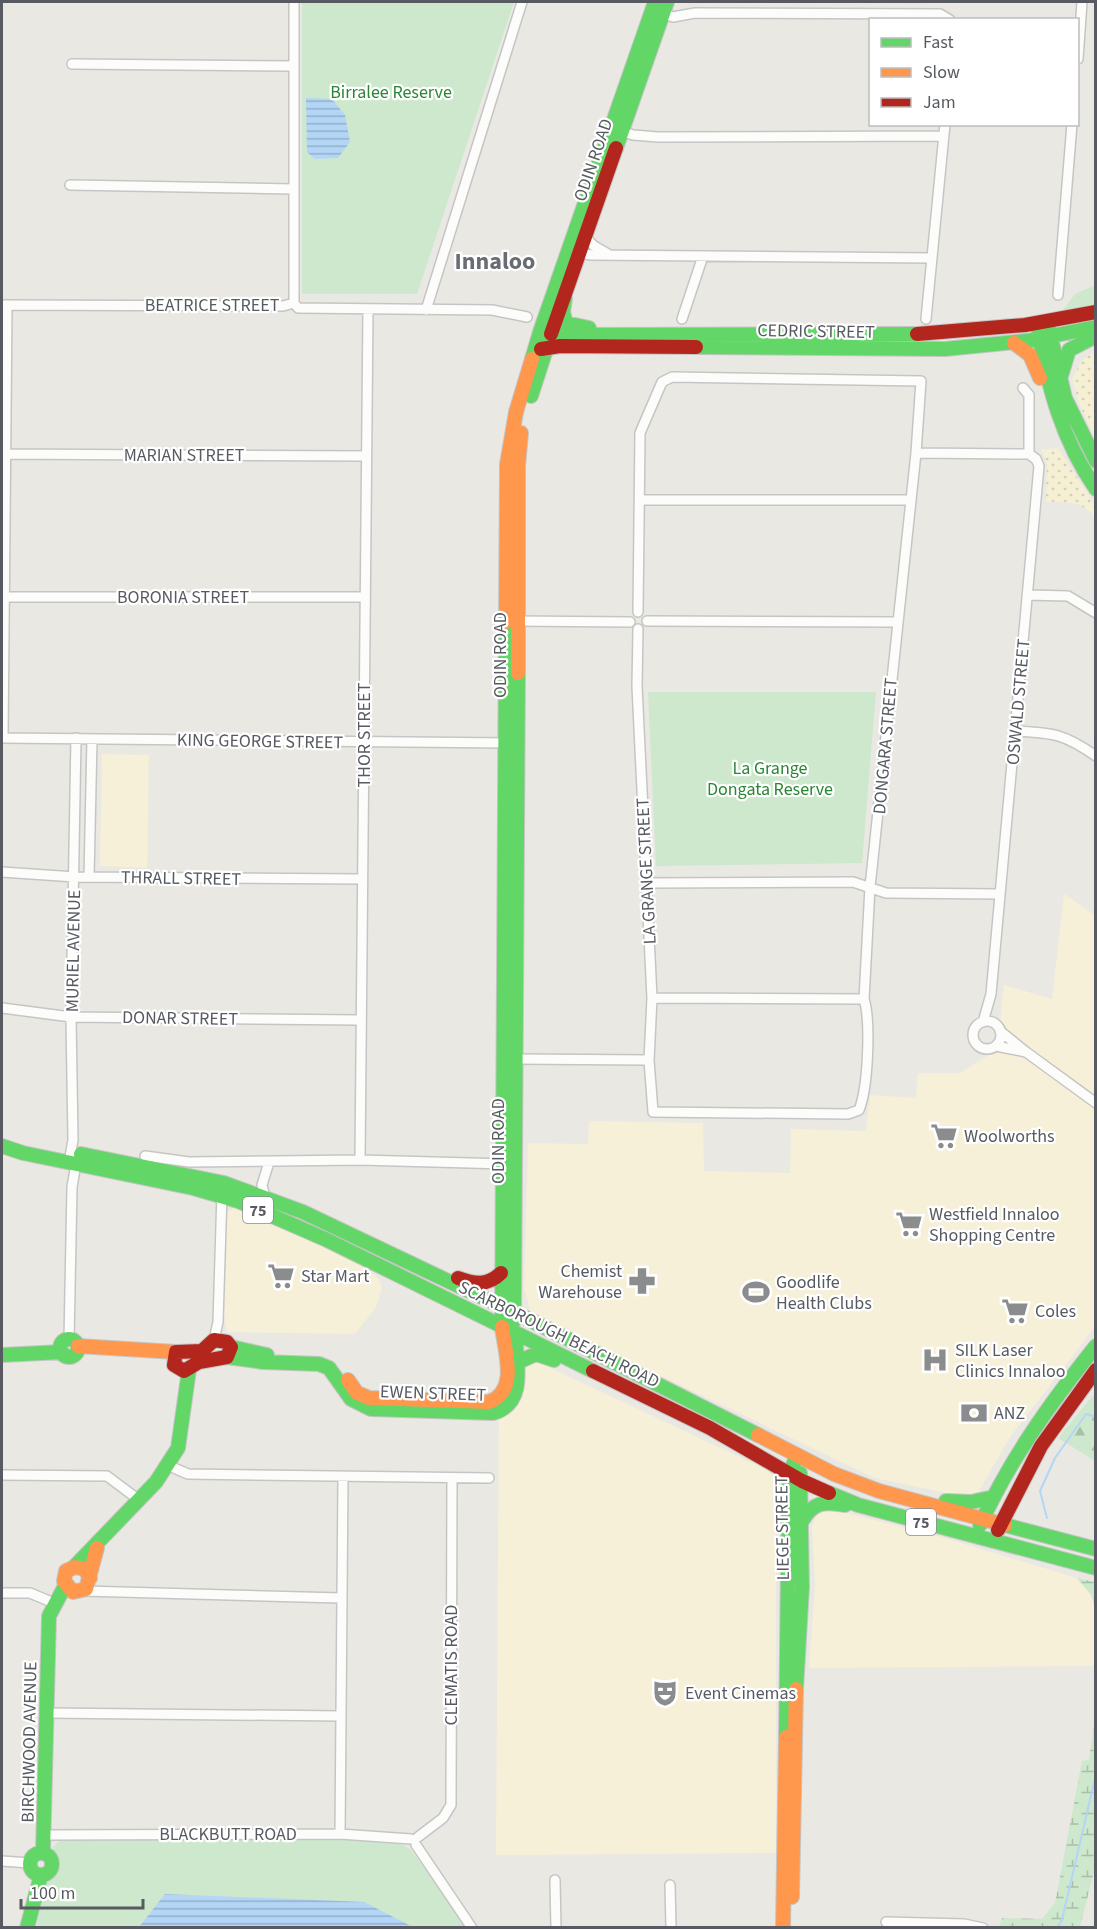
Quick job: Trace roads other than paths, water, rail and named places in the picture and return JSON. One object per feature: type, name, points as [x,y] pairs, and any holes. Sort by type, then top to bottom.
[{"type":"main road","name":"ODIN ROAD","points":[[508,1310],[501,1273],[501,1164],[509,1059],[512,621],[508,453],[516,412],[541,349],[660,5]]},
{"type":"main road","name":"ODIN ROAD","points":[[546,333],[565,298],[574,252]]},
{"type":"main road","points":[[565,298],[563,312],[566,323],[581,328],[628,333]]},
{"type":"main road","name":"CEDRIC STREET","points":[[546,333],[934,334],[975,332],[1095,312]]},
{"type":"main road","points":[[1042,322],[1061,385],[1078,429],[1095,461]]},
{"type":"main road","name":"CEDRIC STREET","points":[[541,349],[560,346],[945,349],[1014,343],[1095,327]]},
{"type":"main road","points":[[1061,385],[1062,368],[1069,350],[1095,336]]},
{"type":"main road","points":[[1045,338],[1045,376],[1056,414]]},
{"type":"main road","points":[[1014,343],[1030,355],[1078,463],[1095,489]]},
{"type":"main road","name":"ODIN ROAD","points":[[508,1330],[516,1164],[509,1059]]},
{"type":"main road","name":"SCARBOROUGH BEACH ROAD","points":[[2,1144],[72,1160],[265,1197],[380,1248],[530,1320],[834,1474],[901,1497],[1002,1522],[1095,1549]]},
{"type":"main road","name":"SCARBOROUGH BEACH ROAD","points":[[222,1189],[710,1428],[789,1474],[866,1508],[1095,1568]]},
{"type":"main road","points":[[515,1220],[522,1235],[524,1299],[530,1320]]},
{"type":"main road","points":[[380,1248],[473,1284],[491,1282],[501,1273]]},
{"type":"main road","name":"EWEN STREET","points":[[179,1365],[200,1362],[225,1346],[263,1362],[320,1364],[329,1368],[351,1399],[363,1407],[471,1407],[493,1413],[503,1410],[513,1402],[517,1394],[516,1363],[508,1330]]},
{"type":"main road","name":"EWEN STREET","points":[[471,1407],[489,1402],[502,1396],[506,1391],[508,1330]]},
{"type":"main road","points":[[2,1349],[69,1347],[161,1357],[179,1365],[209,1349],[225,1346]]},
{"type":"main road","points":[[976,1536],[994,1497],[1058,1393],[1095,1346]]},
{"type":"main road","points":[[2,1355],[69,1347]]},
{"type":"main road","points":[[516,1363],[536,1354],[587,1377],[612,1382]]},
{"type":"main road","name":"BIRCHWOOD AVENUE","points":[[81,1586],[65,1574],[139,1500],[178,1448],[184,1406],[179,1365]]},
{"type":"main road","points":[[994,1541],[1043,1446],[1068,1404],[1095,1370]]},
{"type":"main road","points":[[1020,1527],[1016,1515],[1043,1446]]},
{"type":"main road","name":"LIEGE STREET","points":[[783,1928],[789,1474],[796,1456]]},
{"type":"main road","name":"LIEGE STREET","points":[[789,1928],[794,1806],[794,1714],[802,1587],[802,1480],[796,1456]]},
{"type":"main road","points":[[901,1497],[956,1503],[985,1501],[994,1497]]},
{"type":"main road","points":[[802,1521],[809,1508],[818,1503],[866,1508]]},
{"type":"main road","name":"BIRCHWOOD AVENUE","points":[[49,1633],[60,1607],[81,1586],[101,1540]]},
{"type":"main road","points":[[74,1567],[86,1569],[81,1586]]},
{"type":"main road","name":"BIRCHWOOD AVENUE","points":[[27,1928],[41,1875],[50,1872],[52,1866],[52,1860],[43,1852],[49,1633],[54,1603],[81,1586]]},
{"type":"main road","points":[[41,1875],[32,1870],[30,1863],[36,1854],[43,1852]]},
{"type":"street","points":[[294,2],[292,66],[294,303]]},
{"type":"street","points":[[426,310],[522,2]]},
{"type":"street","points":[[875,2],[875,13]]},
{"type":"street","points":[[1079,36],[1082,2]]},
{"type":"street","points":[[660,5],[695,13],[940,14],[947,18]]},
{"type":"street","points":[[72,64],[292,66]]},
{"type":"street","points":[[617,126],[645,136],[944,136]]},
{"type":"street","points":[[926,319],[945,126]]},
{"type":"street","points":[[1058,295],[1072,126]]},
{"type":"street","points":[[70,184],[293,189]]},
{"type":"street","points":[[581,234],[594,246],[608,254]]},
{"type":"street","points":[[574,252],[703,256],[932,258]]},
{"type":"street","points":[[682,319],[703,256]]},
{"type":"street","name":"BEATRICE STREET","points":[[4,305],[283,306],[294,303],[298,308],[492,310],[527,317]]},
{"type":"street","points":[[2,738],[4,305]]},
{"type":"street","name":"THOR STREET","points":[[360,1160],[368,309]]},
{"type":"street","name":"DONGARA STREET","points":[[640,500],[640,433],[662,382],[672,377],[921,381],[916,453],[896,622],[870,887],[864,999],[867,1009],[866,1059],[859,1110],[848,1114],[653,1112]]},
{"type":"street","name":"OSWALD STREET","points":[[983,1022],[991,994],[1017,730],[1039,466],[1036,459],[1029,454],[1029,395],[1023,388]]},
{"type":"street","points":[[916,453],[1029,454]]},
{"type":"street","name":"MARIAN STREET","points":[[3,454],[366,456]]},
{"type":"street","points":[[638,612],[640,500],[909,500]]},
{"type":"street","points":[[1027,595],[1068,596],[1095,613]]},
{"type":"street","name":"BORONIA STREET","points":[[2,597],[364,597]]},
{"type":"street","points":[[512,621],[630,622],[638,629],[644,627],[646,621],[644,615],[638,612]]},
{"type":"street","points":[[630,622],[632,616],[638,612]]},
{"type":"street","points":[[646,621],[896,622]]},
{"type":"street","name":"LA GRANGE STREET","points":[[638,629],[637,686],[652,998],[649,1060],[653,1112]]},
{"type":"street","points":[[1017,730],[1054,734],[1070,739],[1095,756]]},
{"type":"street","name":"KING GEORGE STREET","points":[[2,738],[511,743]]},
{"type":"street","name":"MURIEL AVENUE","points":[[69,1347],[76,738]]},
{"type":"street","points":[[89,877],[92,739]]},
{"type":"street","name":"THRALL STREET","points":[[2,872],[75,877],[361,879]]},
{"type":"street","points":[[646,883],[853,882],[886,893],[1000,894]]},
{"type":"street","points":[[991,994],[997,1027],[996,1046]]},
{"type":"street","points":[[652,998],[864,999]]},
{"type":"street","name":"DONAR STREET","points":[[2,1008],[71,1017],[360,1020]]},
{"type":"street","points":[[1026,1052],[996,1046],[984,1049],[974,1040],[973,1031],[983,1022],[997,1027],[1026,1052],[1095,1103]]},
{"type":"street","points":[[509,1059],[649,1060]]},
{"type":"street","points":[[146,1156],[189,1162],[360,1160],[516,1164]]},
{"type":"street","points":[[265,1197],[262,1185],[269,1162]]},
{"type":"street","points":[[222,1189],[219,1322],[225,1346]]},
{"type":"street","points":[[167,1465],[188,1474],[489,1478]]},
{"type":"street","points":[[2,1475],[106,1476],[139,1500]]},
{"type":"street","points":[[340,1834],[343,1477]]},
{"type":"street","name":"CLEMATIS ROAD","points":[[415,1840],[443,1818],[450,1805],[452,1478]]},
{"type":"street","points":[[81,1586],[110,1593],[341,1598]]},
{"type":"street","points":[[2,1593],[30,1593],[54,1603]]},
{"type":"street","points":[[46,1713],[340,1716]]},
{"type":"street","name":"BLACKBUTT ROAD","points":[[45,1835],[340,1834],[415,1840]]},
{"type":"street","points":[[415,1840],[472,1928]]},
{"type":"street","points":[[2,1861],[30,1863]]},
{"type":"street","points":[[555,1880],[556,1928]]},
{"type":"street","points":[[670,1885],[671,1928]]},
{"type":"street","points":[[886,1923],[963,1924],[984,1928]]},
{"type":"water","points":[[306,98],[332,99],[345,115],[350,142],[338,158],[315,159],[307,152]]},
{"type":"water","points":[[165,1894],[364,1902],[413,1927],[139,1927]]},
{"type":"waterway","points":[[1047,1518],[1040,1491],[1055,1458],[1086,1414],[1096,1417]]},
{"type":"waterway","points":[[1057,1928],[1062,1920],[1096,1774]]},
{"type":"place","name":"Woolworths","points":[[944,1136]]},
{"type":"place","name":"Westfield Innaloo Shopping Centre","points":[[909,1224]]},
{"type":"place","name":"Star Mart","points":[[281,1276]]},
{"type":"place","name":"Chemist Warehouse","points":[[642,1281]]},
{"type":"place","name":"Goodlife Health Clubs","points":[[756,1292]]},
{"type":"place","name":"Coles","points":[[1015,1311]]},
{"type":"place","name":"SILK Laser Clinics Innaloo","points":[[935,1360]]},
{"type":"place","name":"ANZ","points":[[974,1413]]},
{"type":"place","name":"Event Cinemas","points":[[665,1693]]},
{"type":"district","name":"Innaloo","points":[[495,261]]},
{"type":"park label","name":"Birralee Reserve","points":[[391,92]]},
{"type":"park label","name":"La Grange Dongata Reserve","points":[[770,778]]}]
